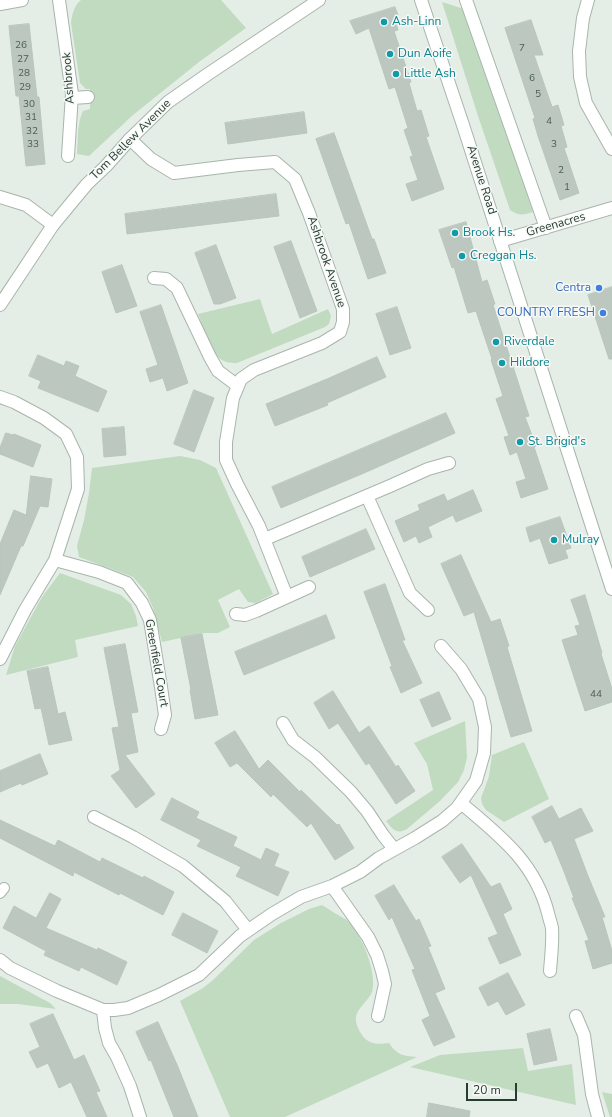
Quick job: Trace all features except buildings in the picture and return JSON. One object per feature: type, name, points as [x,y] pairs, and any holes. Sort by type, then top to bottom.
[{"type":"street","points":[[0,4],[22,0]]},
{"type":"street","name":"Ashbrook","points":[[59,0],[69,61],[72,98],[68,156]]},
{"type":"street","name":"Tom Bellew Avenue","points":[[0,305],[53,225],[87,184],[168,102],[319,0]]},
{"type":"street","name":"Avenue Road","points":[[421,0],[461,118],[612,589]]},
{"type":"street","points":[[466,0],[546,228]]},
{"type":"street","points":[[588,0],[583,18],[579,51],[580,77],[586,103],[612,149]]},
{"type":"street","points":[[72,98],[88,97]]},
{"type":"street","name":"Ashbrook Avenue","points":[[130,139],[151,158],[174,173],[275,162],[295,179],[310,213],[343,309],[343,322],[340,332],[322,343],[254,370],[241,379],[233,398],[226,442],[226,460],[259,526],[287,596]]},
{"type":"street","points":[[0,197],[26,205],[53,225]]},
{"type":"street","name":"Greenacres","points":[[500,241],[612,208]]},
{"type":"street","points":[[154,278],[166,279],[177,288],[218,371],[238,386]]},
{"type":"street","points":[[0,397],[14,402],[44,418],[66,434],[77,457],[78,489],[55,560],[25,610],[0,659]]},
{"type":"street","points":[[264,539],[428,469],[449,463]]},
{"type":"street","points":[[367,496],[410,593],[428,610]]},
{"type":"street","name":"Greenfield Court","points":[[55,560],[99,572],[128,583],[142,603],[150,620],[161,687],[165,715],[162,729]]},
{"type":"street","points":[[236,614],[245,615],[256,611],[308,587]]},
{"type":"street","points":[[0,960],[10,968],[57,991],[103,1010],[128,1008],[159,995],[199,975],[248,930],[301,897],[332,886],[360,872],[379,858],[442,821],[457,808],[476,781],[484,753],[485,727],[478,698],[461,669],[441,646]]},
{"type":"street","points":[[283,723],[293,740],[314,757],[351,792],[367,811],[394,849]]},
{"type":"street","points":[[461,803],[495,831],[519,855],[538,884],[546,903],[552,928],[550,971]]},
{"type":"street","points":[[94,817],[133,837],[183,866],[226,902],[248,930]]},
{"type":"street","points":[[332,886],[368,937],[377,956],[385,984],[378,1016]]},
{"type":"street","points":[[103,1010],[109,1044],[117,1057],[130,1086],[140,1117]]},
{"type":"street","points":[[576,1016],[584,1035],[592,1094],[598,1117]]},
{"type":"green space","points":[[81,0],[221,0],[246,28],[199,62],[133,115],[89,156],[77,154],[78,132],[81,116],[83,111],[90,109],[90,89],[86,89],[80,83],[71,23],[74,10]]},
{"type":"green space","points":[[442,2],[464,9],[533,212],[521,214],[510,210],[478,116]]},
{"type":"green space","points":[[260,299],[272,334],[328,309],[331,316],[329,324],[325,327],[237,363],[224,361],[212,348],[198,314]]},
{"type":"green space","points":[[180,456],[200,460],[216,468],[273,594],[256,603],[248,602],[239,589],[218,600],[230,627],[218,633],[204,633],[162,642],[153,608],[146,592],[133,577],[79,557],[77,546],[84,520],[92,468]]},
{"type":"green space","points":[[60,573],[121,595],[131,604],[138,626],[75,640],[78,657],[6,675],[15,646],[42,597]]},
{"type":"green space","points":[[465,721],[467,757],[464,770],[458,782],[440,801],[407,829],[403,831],[395,830],[386,821],[433,790],[427,764],[414,743]]},
{"type":"green space","points":[[524,742],[549,799],[504,822],[486,810],[482,804],[481,798],[489,776],[492,755]]},
{"type":"green space","points":[[322,905],[348,921],[358,935],[367,954],[373,975],[373,984],[372,992],[356,1016],[356,1023],[360,1032],[372,1043],[389,1043],[401,1054],[417,1057],[285,1117],[230,1117],[180,1001],[203,988],[213,980],[254,940],[281,923],[309,909]]},
{"type":"green space","points":[[0,976],[50,1003],[56,1009],[18,1004],[0,1004]]},
{"type":"green space","points":[[523,1048],[528,1071],[572,1064],[576,1105],[410,1067],[440,1055]]},
{"type":"green space","points":[[602,1092],[612,1094],[612,1117],[610,1117]]},
{"type":"place","name":"Ash-Linn","points":[[384,22]]},
{"type":"place","name":"Dun Aoife","points":[[390,54]]},
{"type":"place","name":"Little Ash","points":[[396,74]]},
{"type":"place","name":"Brook Hs.","points":[[455,233]]},
{"type":"place","name":"Creggan Hs.","points":[[462,256]]},
{"type":"place","name":"Centra","points":[[599,288]]},
{"type":"place","name":"COUNTRY FRESH","points":[[603,313]]},
{"type":"place","name":"Riverdale","points":[[496,342]]},
{"type":"place","name":"Hildore","points":[[502,363]]},
{"type":"place","name":"St. Brigid's","points":[[520,442]]},
{"type":"place","name":"Mulray","points":[[554,540]]}]
